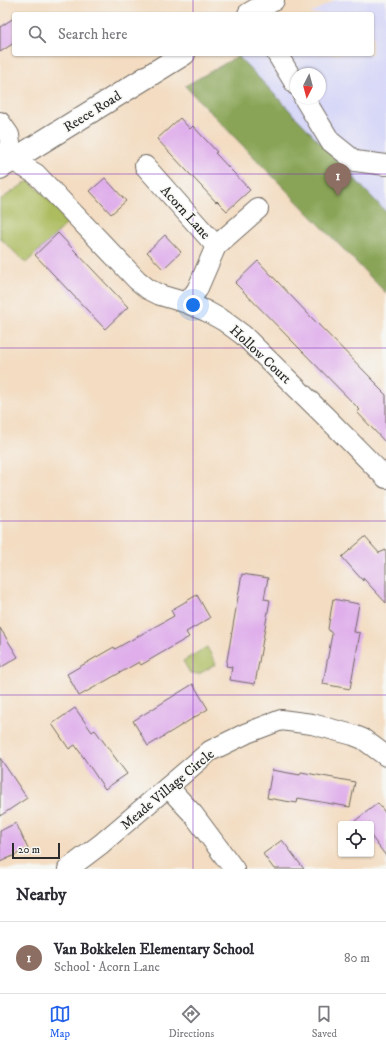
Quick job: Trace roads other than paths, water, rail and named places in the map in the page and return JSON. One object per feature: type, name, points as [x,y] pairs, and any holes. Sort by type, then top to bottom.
[{"type":"main road","points":[[254,12],[273,0]]},
{"type":"main road","name":"Reece Road","points":[[4,161],[181,56]]},
{"type":"street","points":[[278,56],[290,75]]},
{"type":"street","points":[[308,104],[330,141],[355,161],[386,165]]},
{"type":"street","points":[[0,122],[9,135],[4,161]]},
{"type":"street","name":"Hollow Court","points":[[4,161],[36,174],[137,280],[148,289],[160,295],[187,303],[206,311],[243,335],[332,422],[386,478]]},
{"type":"street","name":"Acorn Lane","points":[[145,166],[216,246],[197,290],[187,303]]},
{"type":"street","points":[[216,246],[258,209]]},
{"type":"street","name":"Meade Village Circle","points":[[68,869],[101,844],[210,751],[247,733],[281,720],[312,724],[353,735],[363,739],[386,756]]},
{"type":"street","points":[[168,787],[193,814],[234,869]]},
{"type":"place","name":"Van Bokkelen Elementary School","points":[[338,196]]}]
